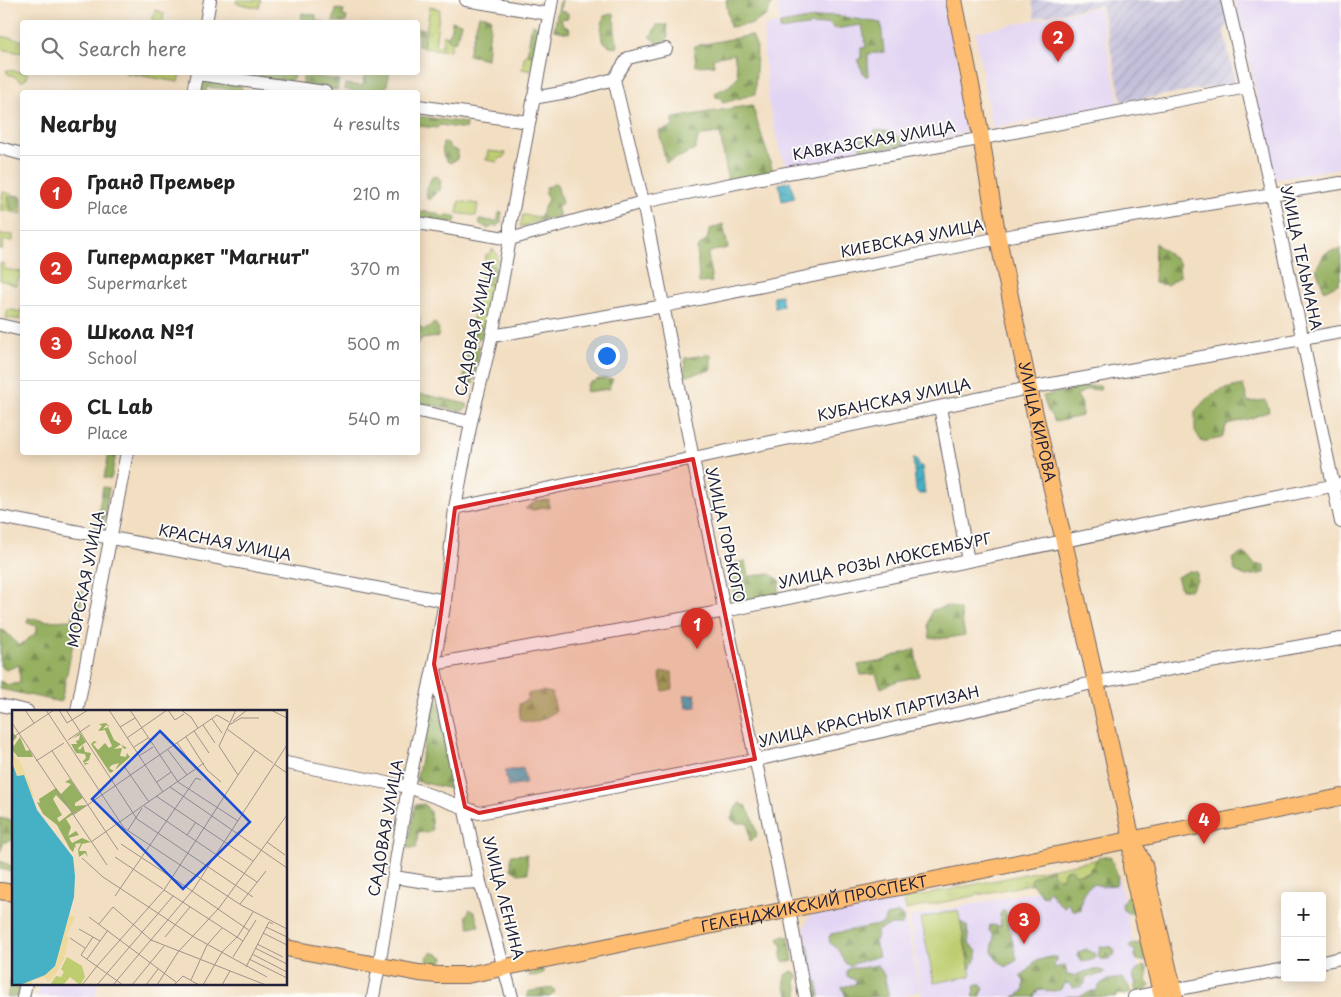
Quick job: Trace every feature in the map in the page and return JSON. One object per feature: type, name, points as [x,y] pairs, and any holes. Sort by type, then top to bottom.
[{"type":"main road","name":"УЛИЦА КИРОВА","points":[[954,0],[998,238],[1029,388],[1132,840],[1131,867],[1168,994]]},
{"type":"main road","name":"ГЕЛЕНДЖИКСКИЙ ПРОСПЕКТ","points":[[288,948],[419,973],[452,976],[467,975],[1341,797]]},
{"type":"street","points":[[206,20],[210,0]]},
{"type":"street","points":[[466,0],[550,14]]},
{"type":"street","name":"САДОВАЯ УЛИЦА","points":[[372,997],[379,966],[408,787],[434,664],[445,601],[455,508],[471,422],[492,336],[510,239],[510,226],[528,122],[552,0]]},
{"type":"street","name":"УЛИЦА ТЕЛЬМАНА","points":[[1227,0],[1272,194],[1302,340],[1337,485],[1341,522]]},
{"type":"street","points":[[533,98],[567,92],[614,79],[628,58],[666,49]]},
{"type":"street","points":[[193,90],[197,75]]},
{"type":"street","points":[[210,75],[311,90]]},
{"type":"street","name":"УЛИЦА ГОРЬКОГО","points":[[614,79],[643,202],[692,459],[784,897],[789,909],[805,997]]},
{"type":"street","name":"КАВКАЗСКАЯ УЛИЦА","points":[[510,239],[643,202],[781,174],[981,139],[1247,87]]},
{"type":"street","points":[[420,106],[528,122]]},
{"type":"street","points":[[0,148],[20,153]]},
{"type":"street","name":"КИЕВСКАЯ УЛИЦА","points":[[492,336],[664,306],[998,238],[1341,183]]},
{"type":"street","points":[[420,223],[510,239]]},
{"type":"street","points":[[0,325],[20,330]]},
{"type":"street","name":"КУБАНСКАЯ УЛИЦА","points":[[455,508],[1029,388],[1341,332]]},
{"type":"street","points":[[940,407],[968,561]]},
{"type":"street","points":[[420,411],[471,422]]},
{"type":"street","name":"МОРСКАЯ УЛИЦА","points":[[77,710],[126,455]]},
{"type":"street","name":"УЛИЦА РОЗЫ ЛЮКСЕМБУРГ","points":[[434,664],[725,612],[1337,485]]},
{"type":"street","name":"КРАСНАЯ УЛИЦА","points":[[0,517],[445,601]]},
{"type":"street","name":"УЛИЦА КРАСНЫХ ПАРТИЗАН","points":[[288,763],[408,787],[479,813],[755,759],[1097,682],[1341,639]]},
{"type":"street","name":"САДОВАЯ УЛИЦА","points":[[434,664],[465,807]]},
{"type":"street","points":[[0,705],[22,710]]},
{"type":"street","name":"УЛИЦА ЛЕНИНА","points":[[465,807],[480,882],[512,997]]},
{"type":"street","points":[[394,877],[439,884],[480,882]]},
{"type":"street","points":[[1326,961],[1341,958]]},
{"type":"street","points":[[1134,997],[1168,994],[1281,970]]},
{"type":"street","points":[[23,997],[26,984]]},
{"type":"highlighted area","points":[[693,459],[755,759],[479,813],[465,807],[434,664],[455,508]]},
{"type":"shaded area","points":[[776,0],[947,0],[968,123],[965,129],[953,137],[795,167],[789,166],[785,162],[779,148],[769,106],[764,56],[764,27],[780,23]]},
{"type":"shaded area","points":[[1032,0],[1224,0],[1228,21],[1224,32],[1234,76],[1233,81],[1230,84],[1122,102],[1101,5],[1035,18]]},
{"type":"shaded area","points":[[1235,0],[1341,0],[1341,168],[1276,179]]},
{"type":"shaded area","points":[[1099,7],[1119,103],[992,128],[975,32]]},
{"type":"shaded area","points":[[1118,875],[1142,982],[1072,997],[917,997],[922,996],[909,917]]},
{"type":"shaded area","points":[[901,897],[920,991],[906,995],[907,997],[817,997],[804,928],[809,917],[812,914]]},
{"type":"shaded area","points":[[39,984],[98,984],[96,997],[37,997]]},
{"type":"green space","points":[[237,0],[261,0],[259,8],[236,3]]},
{"type":"green space","points":[[560,0],[562,0],[560,10],[568,13],[568,18],[561,19],[563,25],[570,29],[569,33],[554,30]]},
{"type":"green space","points":[[726,0],[773,0],[767,15],[752,24],[730,27]]},
{"type":"green space","points":[[430,7],[440,9],[435,45],[442,46],[443,35],[445,35],[452,43],[449,51],[423,48]]},
{"type":"green space","points":[[336,9],[344,10],[343,16],[347,17],[346,20],[333,20]]},
{"type":"green space","points":[[155,10],[164,13],[163,20],[152,20]]},
{"type":"green space","points":[[302,13],[316,15],[316,20],[300,20]]},
{"type":"green space","points":[[614,13],[617,48],[606,44],[601,32],[604,16]]},
{"type":"green space","points":[[479,15],[491,17],[487,59],[468,55]]},
{"type":"green space","points":[[832,15],[881,23],[884,52],[868,54],[868,76],[865,76],[857,60],[861,58],[861,48],[866,47],[862,25],[834,29],[828,23],[780,30],[780,24]]},
{"type":"green space","points":[[452,21],[461,23],[456,41],[452,42],[446,36],[450,34]]},
{"type":"green space","points":[[532,24],[539,27],[534,55],[527,54]]},
{"type":"green space","points":[[657,25],[667,25],[668,38],[661,44],[656,43],[650,37]]},
{"type":"green space","points":[[420,28],[424,29],[423,47],[420,46]]},
{"type":"green space","points":[[752,35],[757,47],[755,94],[723,103],[721,98],[716,97],[715,93],[729,86],[738,76],[734,54],[713,58],[714,65],[696,66],[694,46]]},
{"type":"green space","points":[[0,36],[20,40],[20,53],[0,49]]},
{"type":"green space","points":[[525,54],[534,56],[531,71],[522,69]]},
{"type":"green space","points":[[6,70],[20,72],[20,75],[28,76],[22,82],[8,74]]},
{"type":"green space","points":[[137,75],[180,75],[178,82]]},
{"type":"green space","points":[[259,75],[293,75],[294,77],[289,82],[259,78]]},
{"type":"green space","points":[[304,75],[339,80],[337,90],[302,85]]},
{"type":"green space","points":[[364,75],[389,75],[386,89],[394,90],[344,89],[345,84],[363,86]]},
{"type":"green space","points":[[205,80],[240,85],[242,90],[207,87],[206,90],[200,90]]},
{"type":"green space","points":[[752,105],[773,171],[728,181],[720,133],[702,135],[698,139],[695,150],[666,163],[659,131],[673,127],[673,118]]},
{"type":"green space","points":[[420,116],[466,123],[465,129],[440,125],[437,128],[420,126]]},
{"type":"green space","points":[[875,130],[894,132],[896,136],[901,137],[905,145],[863,152],[860,150],[861,139],[873,139]]},
{"type":"green space","points":[[443,143],[448,143],[450,148],[458,151],[457,159],[450,163],[445,159]]},
{"type":"green space","points":[[488,151],[506,153],[504,157],[497,160],[498,162],[486,160]]},
{"type":"green space","points":[[437,176],[441,180],[440,190],[431,199],[427,199],[426,190],[432,177]]},
{"type":"green space","points":[[554,183],[557,184],[562,203],[557,207],[560,216],[538,221],[548,199],[545,194],[546,187]]},
{"type":"green space","points":[[3,192],[20,196],[20,214],[0,210]]},
{"type":"green space","points":[[20,196],[19,210],[11,210],[8,197]]},
{"type":"green space","points":[[459,201],[478,204],[476,216],[457,213]]},
{"type":"green space","points":[[420,212],[431,212],[443,217],[448,215],[455,216],[454,223],[420,218]]},
{"type":"green space","points":[[502,212],[501,222],[498,226],[488,229],[479,223],[480,219],[497,222],[499,213]]},
{"type":"green space","points":[[523,215],[541,217],[538,221],[520,227]]},
{"type":"green space","points":[[723,224],[728,248],[708,254],[712,282],[699,283],[697,248],[707,239],[710,229]]},
{"type":"green space","points":[[0,234],[13,235],[13,241],[4,240],[2,250],[0,249]]},
{"type":"green space","points":[[1155,243],[1179,262],[1180,276],[1167,285],[1154,283]]},
{"type":"green space","points":[[493,249],[498,259],[484,327],[472,324],[486,254],[488,255]]},
{"type":"green space","points":[[1341,249],[1341,277],[1338,284],[1324,291],[1316,268],[1327,252]]},
{"type":"green space","points":[[0,263],[4,264],[4,269],[20,272],[17,286],[0,280]]},
{"type":"green space","points":[[488,265],[493,265],[495,270],[495,278],[491,285],[486,284]]},
{"type":"green space","points":[[8,309],[20,312],[20,320],[6,318]]},
{"type":"green space","points":[[435,323],[439,329],[438,337],[420,341],[420,327],[424,330]]},
{"type":"green space","points":[[472,327],[483,328],[482,337],[476,340],[476,344],[480,347],[471,393],[469,395],[466,393],[468,383],[464,377],[467,353],[464,343],[468,341]]},
{"type":"green space","points":[[711,354],[711,370],[685,376],[685,358]]},
{"type":"green space","points":[[599,379],[613,379],[609,389],[586,392],[587,384]]},
{"type":"green space","points":[[1243,385],[1248,402],[1266,400],[1269,411],[1252,418],[1227,424],[1222,438],[1202,442],[1195,431],[1195,411],[1216,392]]},
{"type":"green space","points":[[1087,386],[1101,386],[1100,390],[1088,389],[1077,395],[1082,404],[1082,416],[1055,422],[1047,409],[1043,396]]},
{"type":"green space","points":[[420,395],[467,404],[468,407],[460,411],[420,402]]},
{"type":"green space","points":[[109,455],[116,455],[111,479],[104,478]]},
{"type":"green space","points":[[103,487],[109,488],[103,525],[96,524]]},
{"type":"green space","points":[[549,500],[549,508],[525,509],[536,501]]},
{"type":"green space","points":[[1243,553],[1254,564],[1265,566],[1265,573],[1246,576],[1235,571],[1232,559]]},
{"type":"green space","points":[[745,561],[748,576],[770,574],[780,580],[778,593],[741,602],[731,590],[727,565]]},
{"type":"green space","points":[[1189,571],[1197,572],[1197,580],[1190,590],[1181,589],[1177,577]]},
{"type":"green space","points":[[84,590],[61,702],[0,689],[0,681],[8,685],[20,683],[19,665],[6,670],[0,666],[0,630],[5,631],[19,646],[37,632],[37,626],[27,623],[28,618],[46,621],[72,620],[78,594]]},
{"type":"green space","points":[[948,606],[960,610],[965,635],[930,638],[928,625],[932,610]]},
{"type":"green space","points":[[915,649],[919,676],[897,681],[881,688],[876,674],[861,675],[858,665],[883,661]]},
{"type":"green space","points":[[661,672],[672,672],[673,689],[663,691],[660,677]]},
{"type":"green space","points":[[542,691],[552,693],[556,711],[534,722],[520,720],[519,704],[527,700],[528,694]]},
{"type":"green space","points":[[436,693],[456,790],[416,781]]},
{"type":"green space","points":[[739,803],[746,806],[753,819],[757,835],[750,842],[748,823],[736,823],[731,819]]},
{"type":"green space","points":[[424,804],[430,812],[432,830],[427,833],[418,832],[416,848],[407,848],[415,805]]},
{"type":"green space","points":[[0,818],[12,821],[12,840],[4,842],[0,852]]},
{"type":"green space","points":[[527,854],[528,873],[518,874],[511,869],[511,855]]},
{"type":"green space","points":[[1110,856],[1118,876],[1116,885],[1101,886],[1094,884],[1089,886],[1082,895],[1080,910],[1072,910],[1070,905],[1066,904],[1064,908],[1055,900],[1051,892],[1048,891],[1046,896],[1042,895],[1031,883],[1032,878],[1052,869],[1053,875],[1060,879],[1063,877],[1065,870],[1071,869],[1076,874],[1090,873],[1090,869],[1098,857]]},
{"type":"green space","points":[[1109,857],[1112,867],[906,910],[903,899]]},
{"type":"green space","points":[[0,861],[12,866],[12,872],[0,869]]},
{"type":"green space","points":[[1128,895],[1133,898],[1135,910],[1133,913],[1123,910],[1122,904]]},
{"type":"green space","points":[[470,909],[475,913],[479,926],[469,927],[466,916]]},
{"type":"green space","points":[[958,910],[971,976],[934,983],[921,918]]},
{"type":"green space","points":[[1005,910],[1017,960],[1006,967],[996,959],[992,951],[994,935],[989,931],[990,925],[1001,926],[1000,915]]},
{"type":"green space","points":[[899,913],[904,918],[902,925],[891,925],[878,930],[875,942],[879,956],[850,965],[846,964],[837,948],[830,943],[829,937],[831,934],[883,924],[886,916]]},
{"type":"green space","points":[[961,922],[967,926],[969,943],[977,951],[977,958],[970,969]]},
{"type":"green space","points":[[782,936],[789,937],[793,961],[784,962],[781,958],[783,947],[778,939]]},
{"type":"green space","points":[[1133,943],[1144,945],[1146,962],[1137,960],[1135,951],[1129,947]]},
{"type":"green space","points":[[801,945],[808,945],[811,962],[803,966]]},
{"type":"green space","points":[[1100,946],[1112,947],[1115,951],[1114,955],[1108,960],[1100,959],[1098,957]]},
{"type":"green space","points":[[1086,949],[1095,954],[1094,959],[1085,961],[1077,956],[1079,952]]},
{"type":"green space","points":[[432,952],[444,957],[441,964],[428,963],[427,957]]},
{"type":"green space","points":[[1057,957],[1057,961],[1054,963],[1055,968],[1065,965],[1067,975],[1073,976],[1093,970],[1105,972],[1093,977],[1088,976],[1085,979],[1085,984],[1079,987],[1072,987],[1068,983],[1064,984],[1060,990],[1047,992],[1043,989],[1038,990],[1034,997],[1014,997],[1024,991],[1024,981],[1020,976],[1029,970],[1035,961]]},
{"type":"green space","points":[[878,965],[884,975],[889,997],[846,997],[842,987],[855,984],[856,981],[847,976],[847,970]]},
{"type":"green space","points":[[1143,966],[1146,966],[1148,970],[1146,981],[1150,986],[1143,992],[1137,992],[1134,987],[1136,983],[1134,975]]},
{"type":"green space","points":[[531,968],[542,968],[544,971],[542,975],[529,976]]},
{"type":"green space","points":[[792,971],[799,976],[795,981],[798,988],[798,997],[790,997],[785,988],[785,975]]},
{"type":"green space","points":[[12,973],[12,984],[20,984],[18,997],[7,997]]},
{"type":"green space","points":[[1123,978],[1131,993],[1119,994],[1115,997],[1063,997],[1081,996],[1097,991],[1104,982]]},
{"type":"green space","points":[[812,979],[817,981],[820,997],[806,997],[810,988],[808,986]]},
{"type":"green space","points":[[976,984],[981,984],[984,988],[980,997],[973,997]]},
{"type":"green space","points":[[553,988],[555,992],[550,997],[526,997],[528,992],[531,991]]},
{"type":"water","points":[[790,181],[795,198],[782,201],[779,184]]},
{"type":"water","points":[[781,295],[783,306],[775,308],[773,296]]},
{"type":"water","points":[[913,459],[917,459],[918,466],[922,466],[925,494],[919,494],[916,491]]},
{"type":"water","points":[[695,694],[697,707],[686,708],[684,695]]},
{"type":"water","points":[[523,768],[526,784],[508,787],[505,771]]},
{"type":"place","name":"Гипермаркет \"Магнит\"","points":[[1058,62]]},
{"type":"place","name":"Гранд Премьер","points":[[697,649]]},
{"type":"place","name":"CL Lab","points":[[1204,844]]},
{"type":"place","name":"Школа №1","points":[[1024,944]]}]
